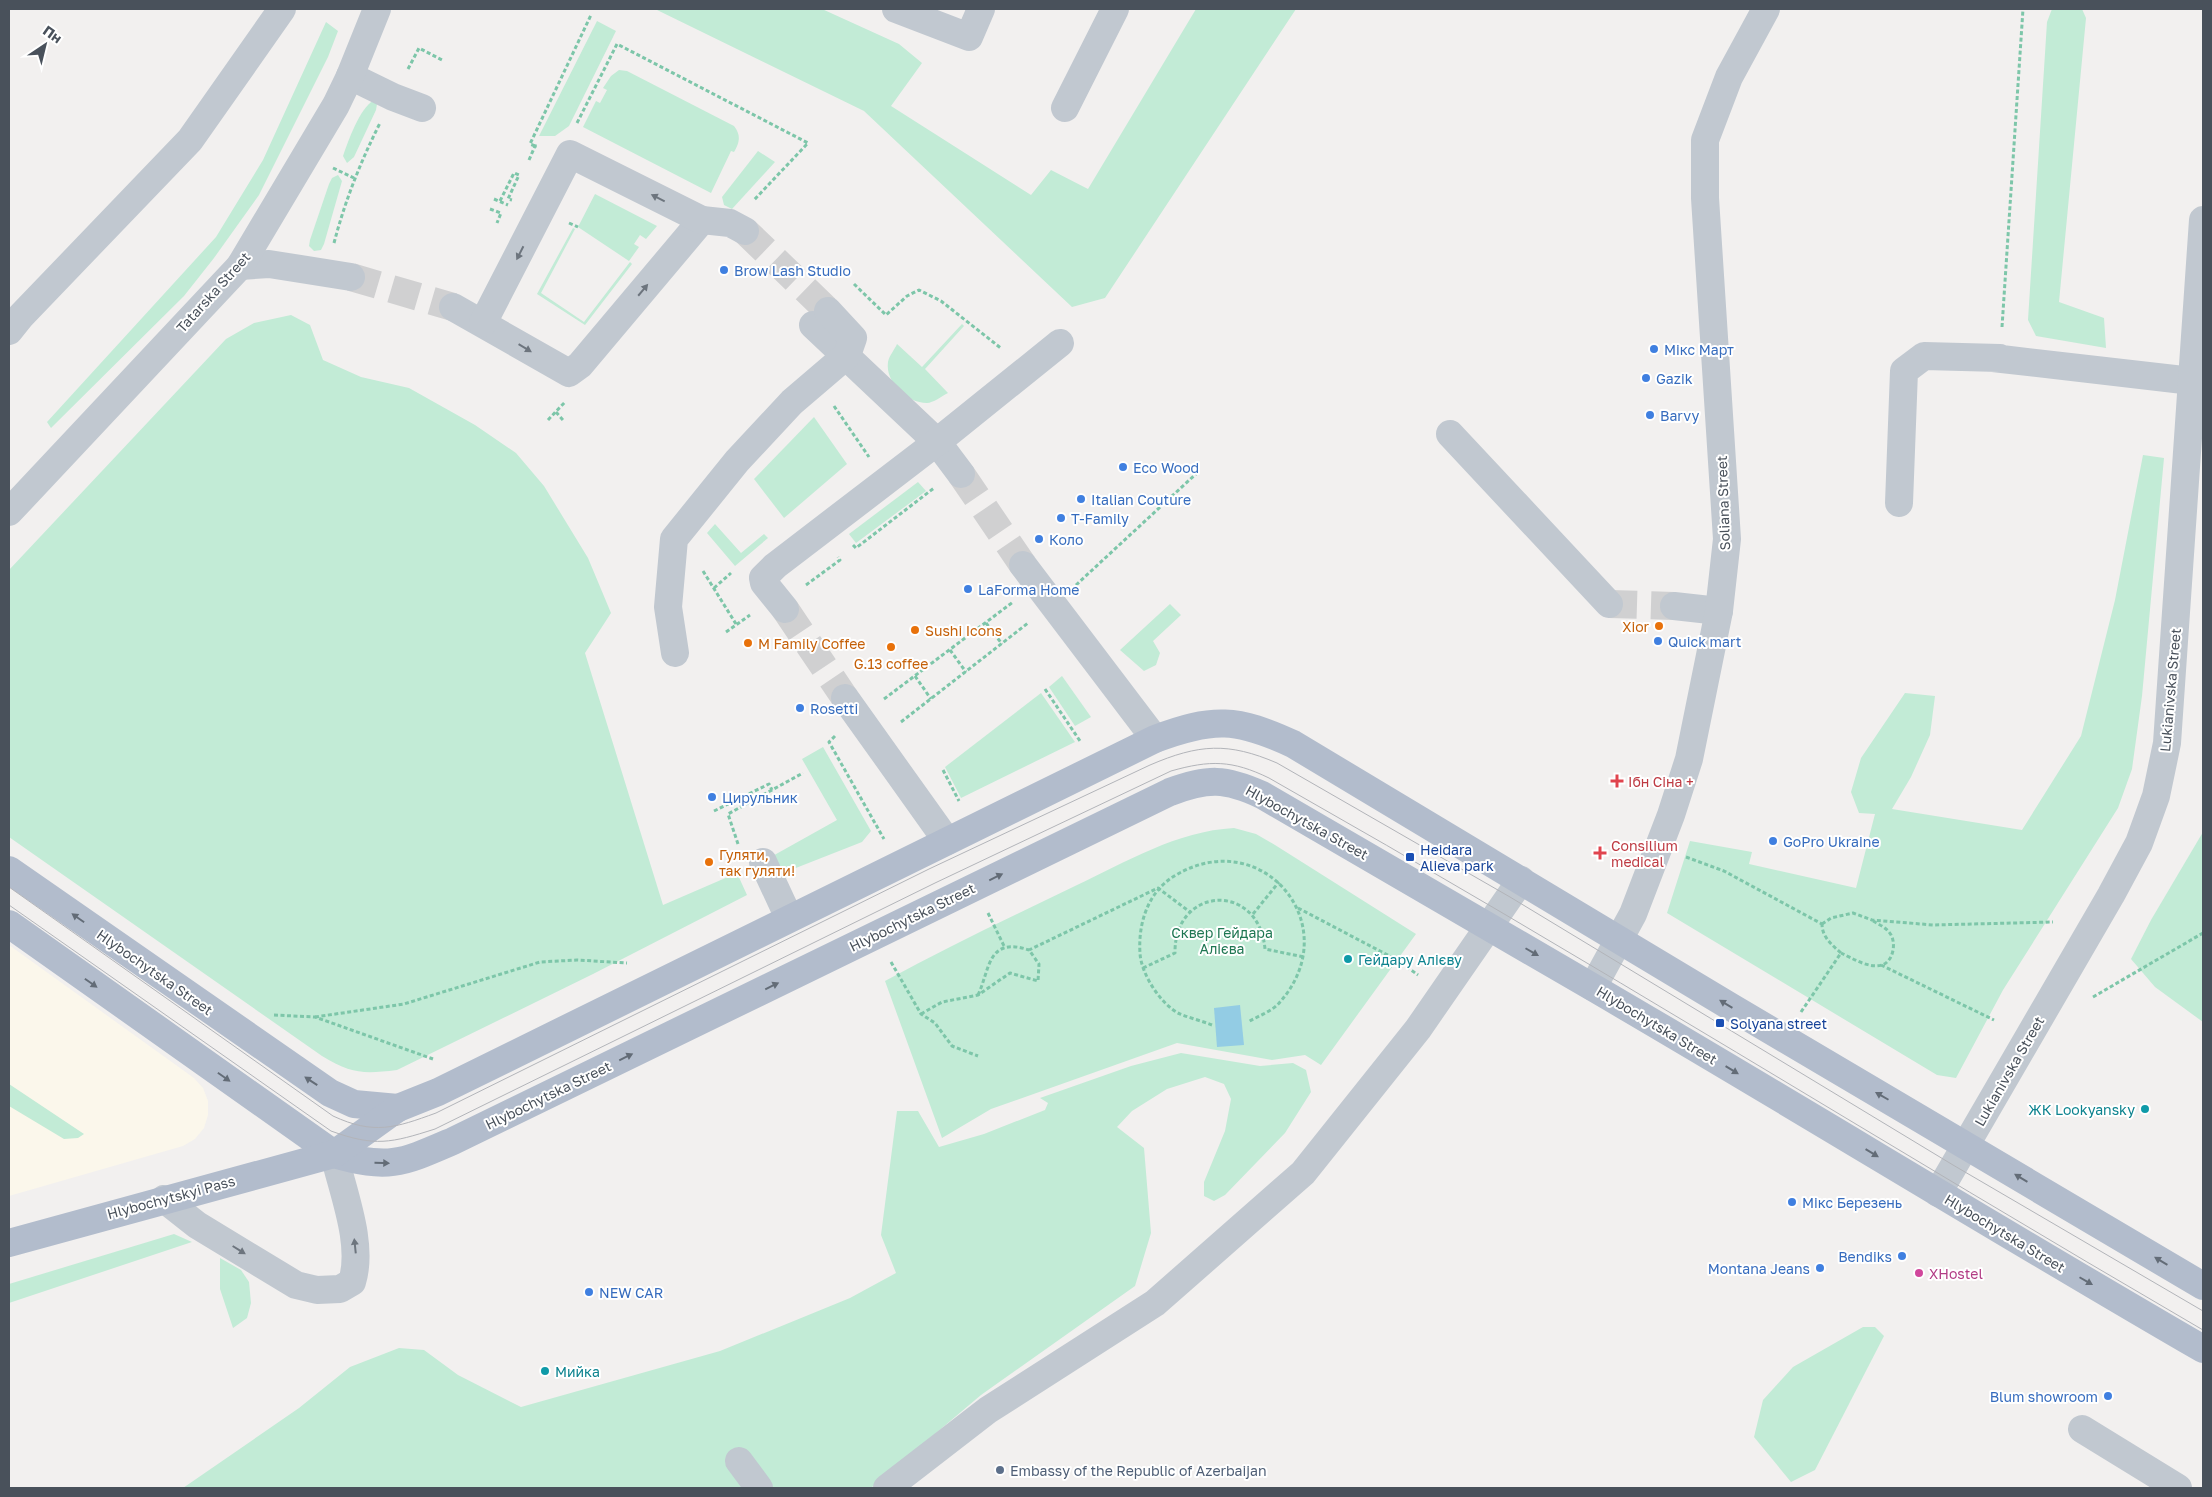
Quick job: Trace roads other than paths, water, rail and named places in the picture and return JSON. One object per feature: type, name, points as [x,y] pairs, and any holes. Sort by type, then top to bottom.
[{"type":"main road","name":"Hlybochytska Street","points":[[334,1154],[398,1108],[438,1092],[788,918],[1155,739],[1189,726],[1236,723],[1263,730],[1293,744],[2203,1286]]},
{"type":"main road","name":"Hlybochytska Street","points":[[9,924],[334,1154],[381,1164],[406,1161],[445,1145],[1170,792],[1195,783],[1219,780],[1238,785],[1262,796],[1593,987],[2019,1242],[2203,1349]]},
{"type":"main road","name":"Hlybochytska Street","points":[[9,870],[330,1093],[354,1104],[398,1108]]},
{"type":"main road","points":[[334,1154],[354,1104]]},
{"type":"main road","name":"Hlybochytskyi Pass","points":[[9,1243],[334,1154]]},
{"type":"street","name":"Tatarska Street","points":[[9,512],[240,266],[336,105],[377,9]]},
{"type":"street","points":[[896,9],[969,37],[981,9]]},
{"type":"street","points":[[1065,108],[1115,9]]},
{"type":"street","name":"Soliana Street","points":[[1593,987],[1620,939],[1640,896],[1671,814],[1689,759],[1719,611],[1727,539],[1705,198],[1705,140],[1729,77],[1766,9]]},
{"type":"street","points":[[9,331],[21,316],[190,140],[280,10]]},
{"type":"street","points":[[350,76],[393,97],[422,108]]},
{"type":"street","points":[[483,323],[570,154],[702,220],[730,223],[745,231]]},
{"type":"street","points":[[453,307],[569,373],[580,365],[702,220]]},
{"type":"street","name":"Lukianivska Street","points":[[1938,1193],[2111,895],[2139,843],[2156,796],[2167,742],[2203,220]]},
{"type":"street","points":[[240,266],[269,264],[351,277]]},
{"type":"street","points":[[821,318],[847,355],[937,442],[960,474]]},
{"type":"street","points":[[785,608],[764,583],[763,578],[775,566],[937,442],[1060,343]]},
{"type":"street","points":[[675,653],[668,607],[674,539],[737,461],[792,402],[847,355]]},
{"type":"street","points":[[1899,503],[1904,371],[1924,356],[2000,358],[1993,358],[2192,382]]},
{"type":"street","points":[[1450,434],[1609,604]]},
{"type":"street","points":[[1038,585],[1155,739]]},
{"type":"street","points":[[1674,606],[1719,611]]},
{"type":"street","points":[[852,708],[947,841]]},
{"type":"street","points":[[763,862],[788,918]]},
{"type":"street","points":[[887,1488],[988,1410],[1155,1303],[1303,1173],[1418,1029],[1521,880]]},
{"type":"street","points":[[164,1199],[197,1224],[296,1285],[317,1290],[340,1289],[352,1282],[356,1267],[356,1250],[334,1154]]},
{"type":"street","points":[[2082,1429],[2178,1488]]},
{"type":"street","points":[[739,1461],[759,1488]]},
{"type":"water","points":[[1240,1005],[1244,1045],[1217,1047],[1214,1008]]},
{"type":"tunnel","points":[[745,231],[828,311]]},
{"type":"tunnel","points":[[351,277],[453,307]]},
{"type":"tunnel","points":[[961,474],[1023,565]]},
{"type":"tunnel","points":[[1609,604],[1674,606]]},
{"type":"tunnel","points":[[785,609],[845,698]]},
{"type":"tram line","points":[[9,887],[333,1116],[361,1126],[396,1126],[436,1113],[929,869],[1150,765],[1184,753],[1214,748],[1228,749],[1259,756],[1277,763],[1510,897],[1953,1165],[2203,1311]]},
{"type":"tram line","points":[[9,905],[331,1131],[372,1141],[394,1140],[435,1129],[935,883],[1171,771],[1198,765],[1232,765],[1269,778],[1387,845],[2203,1330]]},
{"type":"place","name":"Brow Lash Studio","points":[[724,270]]},
{"type":"place","name":"Мікс Март","points":[[1654,349]]},
{"type":"place","name":"Gazik","points":[[1646,378]]},
{"type":"place","name":"Barvy","points":[[1650,415]]},
{"type":"place","name":"Eco Wood","points":[[1123,467]]},
{"type":"place","name":"Italian Couture","points":[[1081,499]]},
{"type":"place","name":"T-Family","points":[[1061,518]]},
{"type":"place","name":"Коло","points":[[1039,539]]},
{"type":"place","name":"LaForma Home","points":[[968,589]]},
{"type":"place","name":"Xior","points":[[1659,626]]},
{"type":"place","name":"Sushi Icons","points":[[915,630]]},
{"type":"place","name":"Quick mart","points":[[1658,641]]},
{"type":"place","name":"M Family Coffee","points":[[748,643]]},
{"type":"place","name":"G.13 coffee","points":[[891,647]]},
{"type":"place","name":"Rosetti","points":[[800,708]]},
{"type":"place","name":"Ібн Сіна +","points":[[1617,781]]},
{"type":"place","name":"Цирульник","points":[[712,797]]},
{"type":"place","name":"GoPro Ukraine","points":[[1773,841]]},
{"type":"place","name":"Consilium medical","points":[[1600,853]]},
{"type":"place","name":"Heidara Alieva park","points":[[1410,857]]},
{"type":"place","name":"Гуляти, так гуляти!","points":[[709,862]]},
{"type":"place","name":"Гейдару Алієву","points":[[1348,959]]},
{"type":"place","name":"Solyana street","points":[[1720,1023]]},
{"type":"place","name":"ЖК Lookyansky","points":[[2145,1109]]},
{"type":"place","name":"Мікс Березень","points":[[1792,1202]]},
{"type":"place","name":"Bendiks","points":[[1902,1256]]},
{"type":"place","name":"Montana Jeans","points":[[1820,1268]]},
{"type":"place","name":"XHostel","points":[[1919,1273]]},
{"type":"place","name":"NEW CAR","points":[[589,1292]]},
{"type":"place","name":"Мийка","points":[[545,1371]]},
{"type":"place","name":"Blum showroom","points":[[2108,1396]]},
{"type":"place","name":"Embassy of the Republic of Azerbaijan","points":[[1000,1470]]},
{"type":"park label","name":"Сквер Гейдара Алієва","points":[[1222,940]]}]
